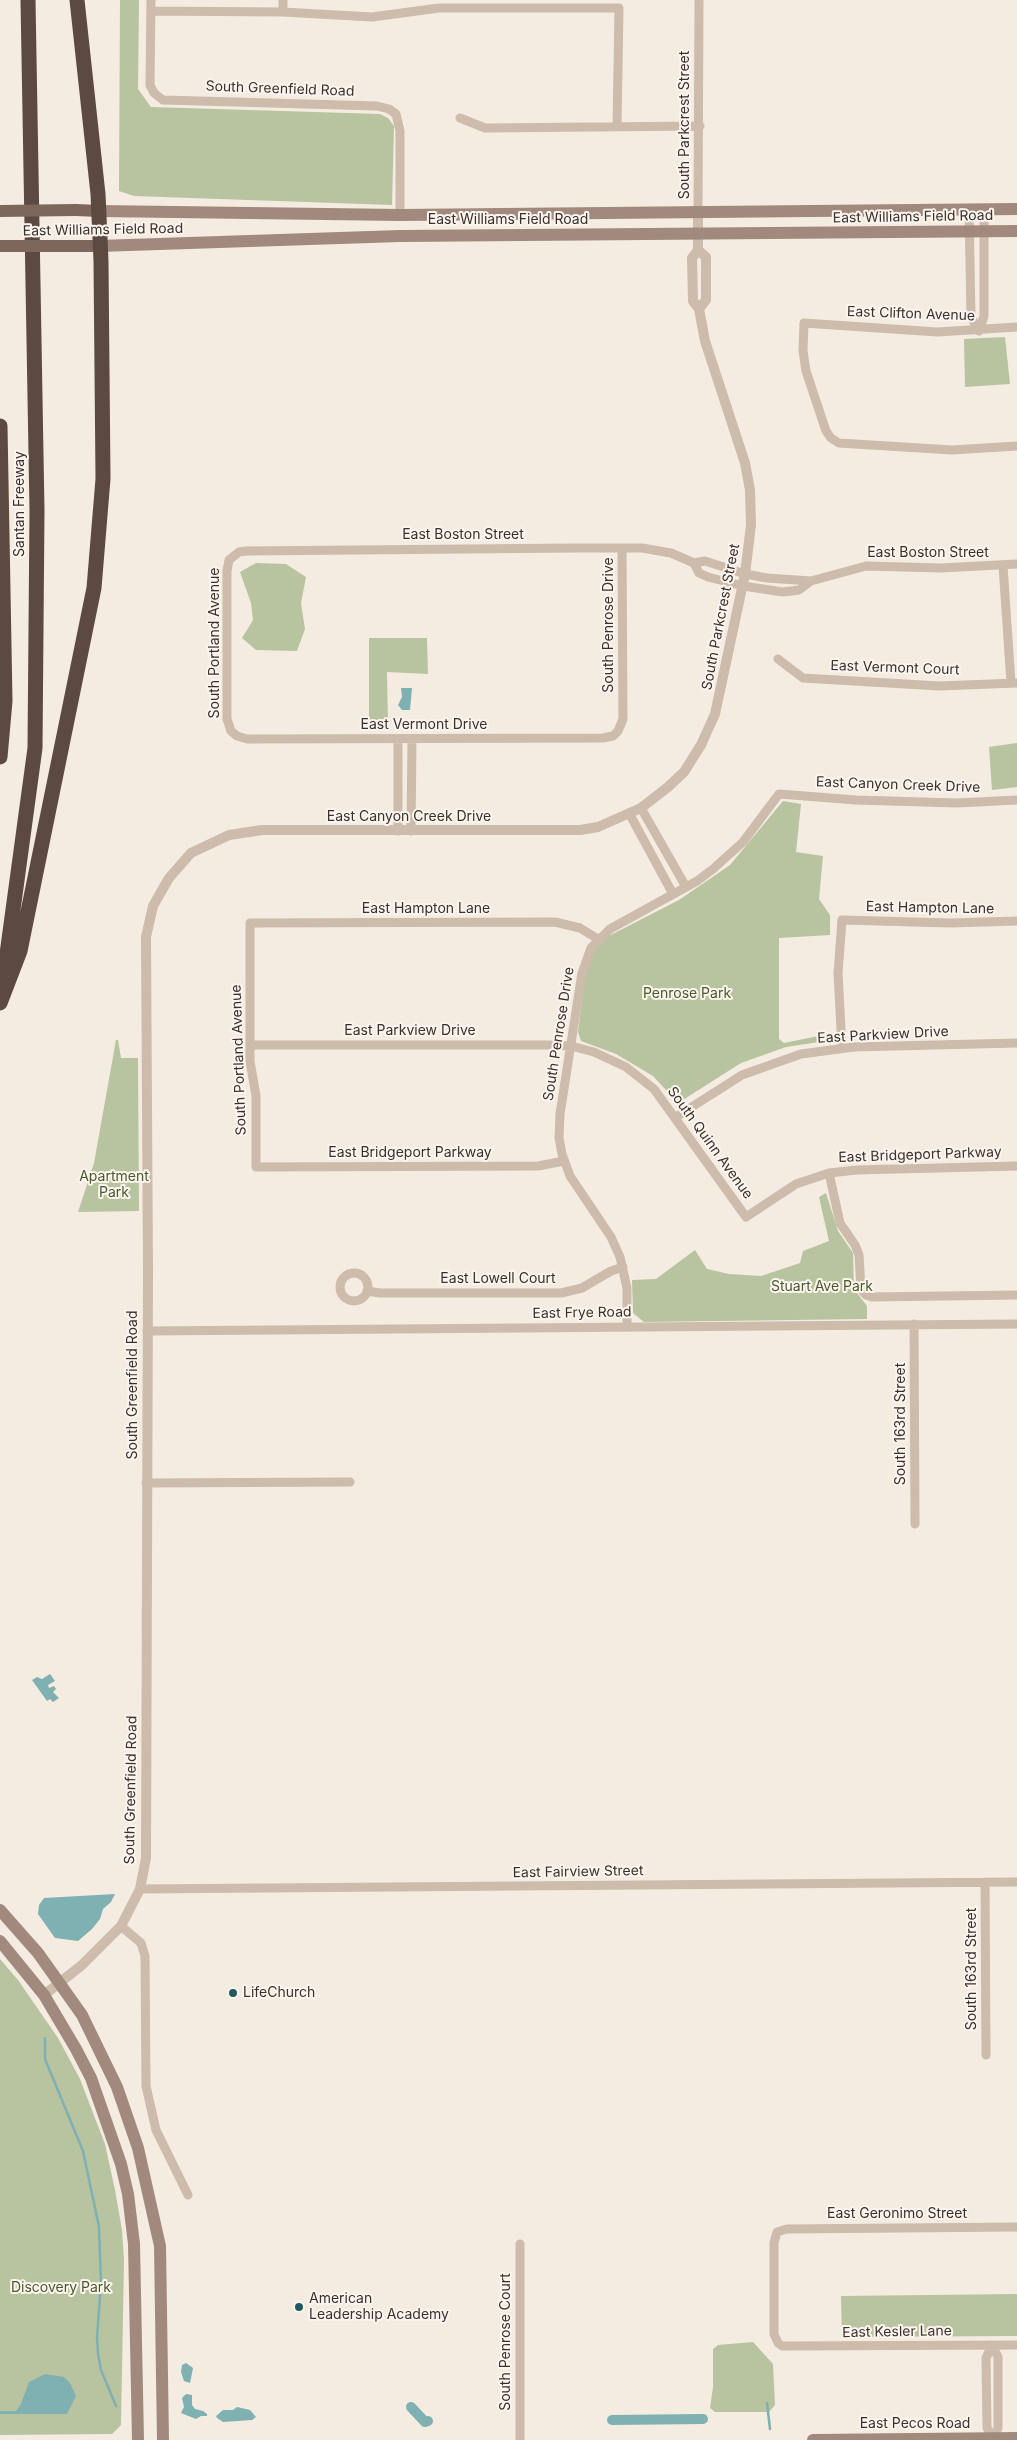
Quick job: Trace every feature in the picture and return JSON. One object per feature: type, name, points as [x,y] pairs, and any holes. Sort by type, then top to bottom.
[{"type":"highway","name":"Santan Freeway","points":[[0,1004],[35,748],[37,510],[28,0]]},
{"type":"highway","points":[[0,1004],[20,950],[94,588],[103,479],[99,211],[77,0]]},
{"type":"highway","name":"Santan Freeway","points":[[0,426],[5,701],[0,757]]},
{"type":"main road","name":"East Williams Field Road","points":[[0,211],[76,210],[400,215],[1017,209]]},
{"type":"main road","name":"East Williams Field Road","points":[[0,246],[99,246],[400,236],[1017,231]]},
{"type":"main road","points":[[0,1910],[61,1983],[90,2030],[117,2087],[136,2140],[148,2186],[160,2246],[164,2440]]},
{"type":"main road","points":[[0,1942],[44,1995],[91,2078],[114,2139],[128,2194],[134,2244],[138,2440]]},
{"type":"main road","name":"East Pecos Road","points":[[813,2440],[1017,2438]]},
{"type":"street","name":"South Greenfield Road","points":[[150,0],[150,85],[154,93],[164,100],[378,106],[388,108],[396,114],[400,131],[400,215]]},
{"type":"street","points":[[283,0],[283,12]]},
{"type":"street","name":"South Parkcrest Street","points":[[630,813],[641,808],[684,772],[709,729],[715,714],[743,586],[751,525],[748,474],[740,444],[705,342],[699,308],[706,300],[706,257],[698,250],[700,126],[699,0]]},
{"type":"street","points":[[150,11],[283,12],[372,17],[438,8],[620,8],[617,126]]},
{"type":"street","points":[[460,118],[484,128],[700,126]]},
{"type":"street","points":[[979,331],[984,316],[984,209]]},
{"type":"street","points":[[969,210],[971,317],[979,331]]},
{"type":"street","name":"East Clifton Avenue","points":[[1017,327],[979,331],[894,330],[804,323],[803,351],[806,370],[826,431],[834,441],[853,445],[943,449],[1017,446]]},
{"type":"street","name":"East Boston Street","points":[[232,557],[246,551],[622,548],[656,550],[694,563],[705,561],[745,574],[767,578],[812,581],[870,565],[941,568],[1017,564]]},
{"type":"street","name":"South Penrose Drive","points":[[618,731],[622,718],[622,548]]},
{"type":"street","name":"South Portland Avenue","points":[[231,731],[227,719],[227,571],[232,557]]},
{"type":"street","name":"East Boston Street","points":[[694,563],[699,573],[743,586],[783,592],[799,590],[812,581]]},
{"type":"street","points":[[1003,566],[1014,683]]},
{"type":"street","name":"East Vermont Court","points":[[778,659],[803,678],[939,686],[1014,683]]},
{"type":"street","name":"East Vermont Drive","points":[[231,731],[237,736],[247,739],[412,739],[603,738],[612,736],[618,731]]},
{"type":"street","points":[[398,739],[398,831]]},
{"type":"street","points":[[411,831],[412,739]]},
{"type":"street","name":"South Penrose Drive","points":[[627,1326],[627,1288],[623,1267],[611,1237],[574,1183],[564,1161],[559,1138],[559,1122],[583,967],[589,952],[598,939],[610,929],[686,887],[713,869],[743,842],[779,794]]},
{"type":"street","name":"East Canyon Creek Drive","points":[[779,794],[856,800],[956,804],[1017,800]]},
{"type":"street","points":[[641,808],[686,887]]},
{"type":"street","points":[[630,813],[673,894]]},
{"type":"street","name":"East Canyon Creek Drive","points":[[191,853],[222,838],[244,832],[562,832],[598,827],[630,813]]},
{"type":"street","name":"South Greenfield Road","points":[[44,1995],[61,1983],[121,1926],[140,1889],[146,1858],[146,937],[148,919],[158,896],[169,878],[191,853]]},
{"type":"street","name":"East Hampton Lane","points":[[842,1048],[838,973],[842,920],[950,924],[1017,921]]},
{"type":"street","name":"South Portland Avenue","points":[[250,923],[250,1045],[256,1096],[256,1167]]},
{"type":"street","name":"East Hampton Lane","points":[[250,923],[560,923],[580,928],[598,939]]},
{"type":"street","name":"East Parkview Drive","points":[[676,1117],[723,1084],[761,1066],[801,1054],[842,1048],[1017,1043]]},
{"type":"street","name":"East Parkview Drive","points":[[250,1045],[571,1046]]},
{"type":"street","name":"South Quinn Avenue","points":[[571,1046],[594,1052],[626,1066],[654,1089],[676,1117],[746,1217]]},
{"type":"street","name":"East Bridgeport Parkway","points":[[256,1167],[538,1166],[564,1161]]},
{"type":"street","name":"East Bridgeport Parkway","points":[[746,1217],[796,1184],[828,1173],[847,1170],[1017,1166]]},
{"type":"street","points":[[828,1173],[840,1223],[858,1252],[861,1289],[866,1296],[1017,1295]]},
{"type":"street","name":"East Lowell Court","points":[[367,1291],[389,1293],[561,1293],[582,1288],[606,1274],[623,1267]]},
{"type":"street","name":"South 163rd Street","points":[[914,1324],[915,1524]]},
{"type":"street","name":"East Frye Road","points":[[147,1330],[1017,1324]]},
{"type":"street","points":[[146,1483],[350,1482]]},
{"type":"street","name":"South 163rd Street","points":[[985,1882],[986,2055]]},
{"type":"street","name":"East Fairview Street","points":[[140,1889],[1017,1882]]},
{"type":"street","points":[[121,1926],[141,1943],[145,1956],[146,2086],[156,2130],[188,2196]]},
{"type":"street","name":"East Geronimo Street","points":[[778,2344],[774,2334],[774,2243],[777,2232],[787,2228],[1017,2227]]},
{"type":"street","name":"South Penrose Court","points":[[520,2244],[520,2440]]},
{"type":"street","name":"East Kesler Lane","points":[[778,2344],[787,2347],[1017,2345]]},
{"type":"street","points":[[992,2345],[998,2357],[998,2428],[993,2439]]},
{"type":"street","points":[[992,2345],[986,2358],[986,2383],[987,2428],[993,2439]]},
{"type":"street","points":[[986,2383],[998,2383]]},
{"type":"green space","points":[[120,0],[139,0],[138,89],[151,107],[380,114],[388,118],[394,126],[392,205],[134,196],[119,191]]},
{"type":"green space","points":[[1005,337],[1010,384],[965,387],[964,339]]},
{"type":"green space","points":[[256,563],[286,564],[306,577],[301,603],[305,629],[297,651],[256,650],[242,638],[253,620],[251,603],[240,572]]},
{"type":"green space","points":[[369,638],[427,638],[428,674],[387,672],[388,725],[369,724]]},
{"type":"green space","points":[[1017,743],[1017,787],[992,790],[989,747]]},
{"type":"green space","name":"Penrose Park","points":[[783,801],[801,804],[796,852],[823,856],[819,899],[830,915],[830,935],[779,938],[779,1039],[784,1043],[833,1033],[826,1041],[786,1047],[741,1063],[678,1103],[653,1076],[616,1054],[581,1041],[578,1032],[585,976],[595,943],[679,900],[730,865]]},
{"type":"green space","name":"Apartment Park","points":[[116,1040],[118,1040],[121,1058],[138,1058],[139,1211],[78,1212],[94,1163]]},
{"type":"green space","name":"Stuart Ave Park","points":[[826,1193],[838,1231],[853,1253],[854,1289],[867,1306],[867,1319],[644,1322],[633,1313],[632,1280],[656,1279],[695,1250],[707,1269],[729,1274],[761,1276],[800,1263],[803,1251],[829,1241],[819,1197]]},
{"type":"green space","name":"Discovery Park","points":[[0,1959],[18,1980],[58,2038],[80,2079],[105,2144],[122,2230],[124,2260],[121,2425],[112,2434],[0,2435]]},
{"type":"green space","points":[[1017,2294],[1017,2336],[842,2337],[841,2296]]},
{"type":"green space","points":[[753,2342],[773,2364],[775,2405],[769,2412],[715,2412],[710,2408],[713,2387],[713,2349],[718,2345]]},
{"type":"water","points":[[401,688],[412,688],[410,710],[402,710],[398,705],[402,697]]},
{"type":"water","points":[[50,1674],[55,1681],[48,1685],[49,1688],[54,1686],[56,1689],[53,1692],[59,1698],[53,1702],[50,1699],[47,1701],[32,1680],[37,1677],[42,1679]]},
{"type":"water","points":[[115,1894],[111,1902],[103,1909],[100,1919],[78,1941],[55,1938],[38,1914],[39,1905],[44,1898]]},
{"type":"water","points":[[186,2363],[193,2368],[190,2383],[184,2381],[181,2372],[182,2365]]},
{"type":"water","points":[[45,2374],[64,2377],[70,2383],[76,2396],[67,2414],[0,2414],[0,2411],[16,2411],[21,2404],[29,2382]]},
{"type":"water","points":[[186,2394],[192,2395],[192,2405],[195,2409],[203,2411],[207,2416],[201,2416],[196,2419],[181,2413],[184,2407],[182,2398]]},
{"type":"water","points":[[237,2407],[250,2410],[256,2417],[252,2420],[223,2422],[216,2416],[223,2410],[233,2410]]},
{"type":"waterway","points":[[45,2038],[45,2059],[83,2151],[99,2227],[101,2284],[97,2337],[98,2354],[101,2370],[116,2406]]},
{"type":"waterway","points":[[767,2403],[770,2429]]},
{"type":"waterway","points":[[411,2407],[425,2422],[428,2421]]},
{"type":"waterway","points":[[612,2420],[703,2419]]},
{"type":"place","name":"LifeChurch","points":[[233,1993]]},
{"type":"place","name":"American Leadership Academy","points":[[299,2307]]}]
